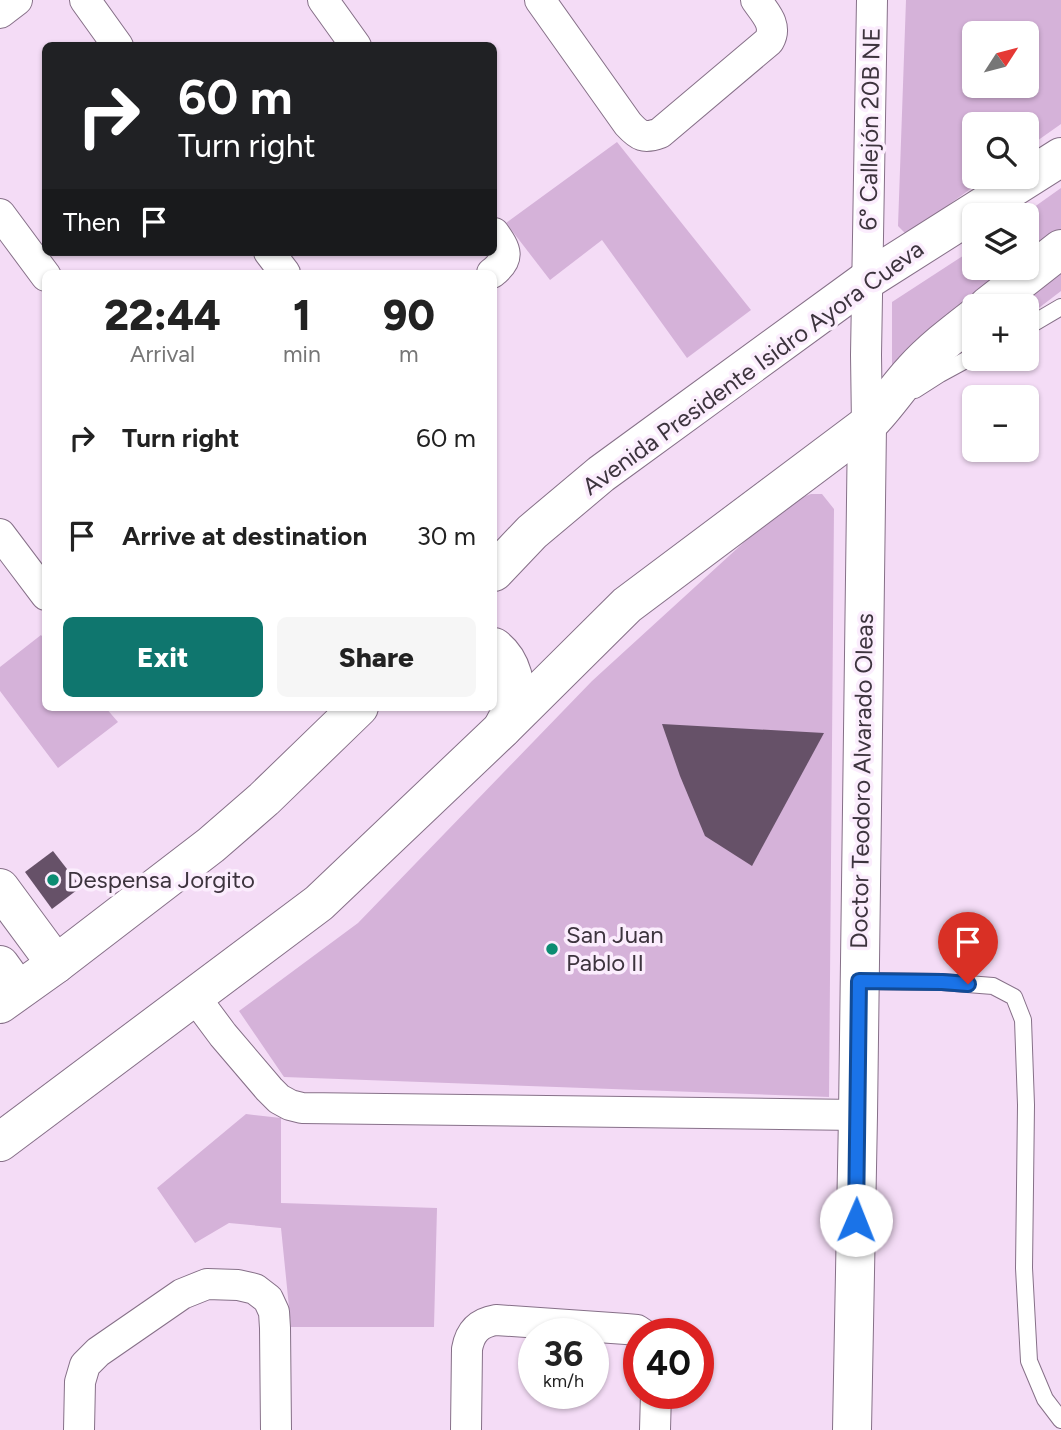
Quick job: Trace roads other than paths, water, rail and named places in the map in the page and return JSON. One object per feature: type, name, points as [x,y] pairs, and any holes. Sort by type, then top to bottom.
[{"type":"main road","name":"Avenida Presidente Isidro Ayora Cueva","points":[[497,569],[532,532],[601,474],[867,279],[1061,157]]},
{"type":"main road","points":[[1003,294],[1061,249]]},
{"type":"main road","points":[[0,1142],[319,903],[502,729],[627,605],[872,420],[913,371],[962,327]]},
{"type":"main road","name":"Doctor Teodoro Alvarado Oleas","points":[[852,1430],[872,420]]},
{"type":"main road","points":[[497,649],[510,667],[516,688],[512,710],[502,729]]},
{"type":"main road","points":[[6,987],[56,964],[211,845],[264,799],[355,711]]},
{"type":"main road","points":[[0,888],[56,964]]},
{"type":"street","points":[[0,13],[17,0]]},
{"type":"street","points":[[85,0],[115,42]]},
{"type":"street","points":[[323,0],[353,42]]},
{"type":"street","points":[[540,0],[628,124],[642,136],[650,136],[660,133],[769,41],[773,26],[756,0]]},
{"type":"street","name":"6° Callejón 20B NE","points":[[872,0],[867,279],[872,420]]},
{"type":"street","points":[[0,214],[42,271]]},
{"type":"street","points":[[495,270],[503,263],[505,256],[504,248],[497,238]]},
{"type":"street","points":[[272,256],[283,270]]},
{"type":"street","points":[[0,534],[42,590]]},
{"type":"street","points":[[194,996],[223,1035],[279,1099],[302,1108],[858,1115]]},
{"type":"street","points":[[79,1430],[80,1382],[85,1365],[98,1352],[182,1294],[206,1284],[247,1287],[255,1289],[268,1299],[274,1312],[275,1328],[275,1430]]},
{"type":"street","points":[[466,1430],[467,1349],[469,1337],[475,1329],[486,1322],[496,1320],[623,1329]]},
{"type":"street","points":[[655,1430],[656,1409]]},
{"type":"lane","points":[[1039,320],[1061,307]]},
{"type":"lane","points":[[872,420],[962,362]]},
{"type":"lane","points":[[859,981],[993,986],[1014,997],[1023,1020],[1026,1105],[1024,1268],[1029,1361],[1045,1399],[1061,1420]]},
{"type":"place","name":"Despensa Jorgito","points":[[53,880]]},
{"type":"place","name":"San Juan Pablo II","points":[[552,949]]}]
